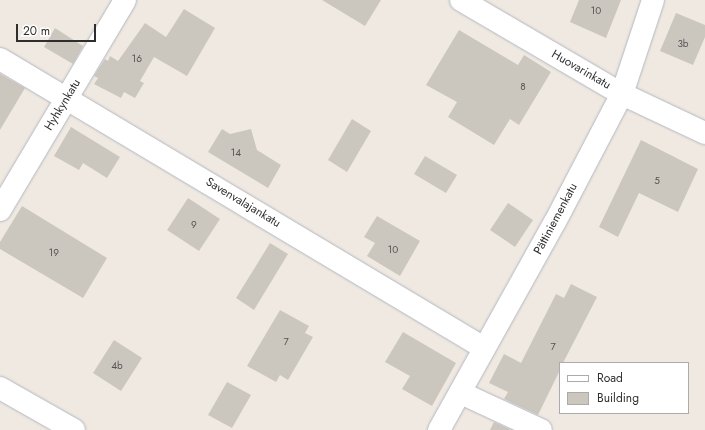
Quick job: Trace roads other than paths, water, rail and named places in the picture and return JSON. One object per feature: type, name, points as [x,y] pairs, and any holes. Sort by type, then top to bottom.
[{"type":"street","name":"Hyhkynkatu","points":[[0,210],[67,100],[125,0]]},
{"type":"street","name":"Huovarinkatu","points":[[461,0],[622,94],[705,132]]},
{"type":"street","name":"Pättiniemenkatu","points":[[440,430],[555,222],[622,94],[653,0]]},
{"type":"street","name":"Savenvalajankatu","points":[[0,59],[484,348]]},
{"type":"street","points":[[0,388],[74,430]]},
{"type":"street","points":[[461,393],[541,430]]}]
